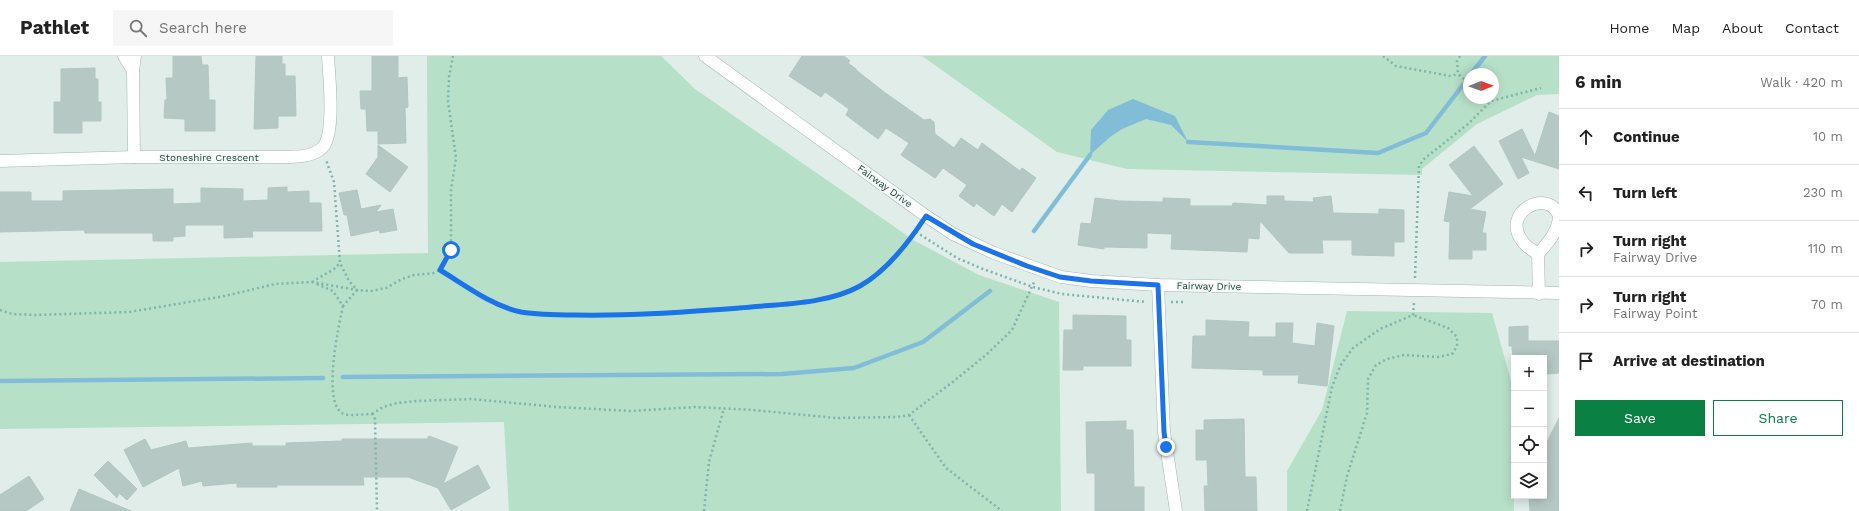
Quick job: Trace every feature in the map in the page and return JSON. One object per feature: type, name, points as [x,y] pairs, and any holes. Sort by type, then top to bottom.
[{"type":"street","points":[[124,56],[132,71]]},
{"type":"street","points":[[134,157],[132,71],[135,56]]},
{"type":"street","points":[[322,148],[328,137],[330,119],[328,56]]},
{"type":"street","name":"Fairway Drive","points":[[705,56],[926,216],[973,244],[1039,271],[1060,277],[1091,281],[1158,285],[1539,294],[1559,293]]},
{"type":"street","name":"Stoneshire Crescent","points":[[0,161],[134,157],[289,158],[307,156],[322,148]]},
{"type":"street","points":[[1538,254],[1523,243],[1518,233],[1516,224],[1519,214],[1525,208],[1541,203],[1551,205],[1557,209],[1559,216]]},
{"type":"street","points":[[1539,294],[1538,254],[1557,230],[1559,219]]},
{"type":"street","points":[[1158,285],[1164,432],[1176,511]]},
{"type":"path","points":[[0,310],[12,314],[35,315],[129,312],[225,296],[275,284],[312,282],[371,291],[386,288],[402,279],[414,275],[434,273],[440,270],[451,250],[451,190],[456,158],[448,101],[449,77],[453,56]]},
{"type":"path","points":[[1383,56],[1396,66],[1450,76],[1458,74]]},
{"type":"path","points":[[1460,56],[1457,61],[1458,74],[1463,79]]},
{"type":"path","points":[[322,148],[334,182],[340,263],[349,281],[357,290]]},
{"type":"path","points":[[440,270],[500,304],[520,312],[540,314],[599,316],[686,312],[802,302],[843,294],[860,286],[879,274],[916,232],[926,216]]},
{"type":"path","points":[[312,282],[334,270],[340,263]]},
{"type":"path","points":[[357,290],[343,306],[334,352],[332,380],[337,408],[344,414],[372,414],[383,407],[417,400],[471,399],[557,407],[630,411],[724,408],[835,418],[897,417],[909,415],[987,354],[1012,330],[1039,271]]},
{"type":"path","points":[[312,282],[333,290],[343,306]]},
{"type":"path","points":[[1340,511],[1347,476],[1368,412],[1368,379],[1376,365],[1387,359],[1404,356],[1438,357],[1452,354],[1457,346],[1457,337],[1448,328],[1413,315]]},
{"type":"path","points":[[704,511],[709,462],[724,408]]},
{"type":"path","points":[[372,414],[375,419],[377,511]]},
{"type":"path","points":[[909,415],[946,468],[1002,511]]},
{"type":"green space","points":[[427,56],[661,56],[695,89],[915,241],[979,275],[1059,302],[1061,511],[509,511],[504,422],[0,429],[0,262],[428,253]]},
{"type":"green space","points":[[922,56],[1559,56],[1559,94],[1537,95],[1477,124],[1422,169],[1422,175],[1127,169],[1057,152]]},
{"type":"green space","points":[[1347,311],[1492,313],[1511,380],[1511,499],[1514,499],[1514,511],[1287,511],[1287,471],[1322,410]]},
{"type":"water","points":[[1133,99],[1175,116],[1188,142],[1171,125],[1146,119],[1122,129],[1110,137],[1090,155],[1091,130],[1108,110]]},
{"type":"building","points":[[173,56],[201,56],[202,65],[208,65],[209,100],[215,100],[215,131],[185,131],[185,119],[164,118],[165,100],[167,100],[166,78],[173,78]]},
{"type":"building","points":[[256,56],[282,56],[282,64],[285,64],[285,76],[295,76],[296,116],[278,116],[278,128],[254,129]]},
{"type":"building","points":[[372,56],[398,56],[398,78],[407,77],[408,107],[405,108],[406,143],[378,144],[378,131],[367,131],[366,109],[361,109],[360,91],[372,91]]},
{"type":"building","points":[[802,56],[844,56],[850,61],[848,63],[884,92],[924,120],[930,119],[934,122],[935,134],[954,148],[961,138],[978,150],[982,143],[1020,171],[1022,168],[1036,178],[1012,212],[1002,204],[994,216],[976,203],[974,207],[959,196],[967,185],[943,168],[935,178],[901,155],[909,143],[886,128],[878,139],[846,115],[849,109],[825,92],[821,97],[789,76]]},
{"type":"building","points":[[95,68],[95,79],[98,79],[98,102],[101,102],[101,121],[82,121],[82,133],[54,133],[54,102],[61,102],[61,69]]},
{"type":"building","points":[[1549,112],[1559,116],[1559,169],[1521,157],[1529,173],[1518,179],[1499,141],[1522,129],[1535,156]]},
{"type":"building","points":[[378,145],[408,167],[390,192],[366,174],[378,157]]},
{"type":"building","points":[[1474,146],[1503,184],[1470,209],[1486,212],[1482,233],[1486,233],[1486,250],[1472,250],[1472,259],[1449,259],[1450,222],[1444,221],[1449,192],[1473,196],[1449,165]]},
{"type":"building","points":[[287,187],[287,192],[309,191],[309,203],[321,203],[322,231],[252,231],[253,237],[224,238],[224,225],[185,225],[185,236],[173,237],[173,241],[153,241],[153,233],[85,233],[84,230],[0,232],[0,192],[31,192],[31,201],[63,201],[63,191],[173,189],[173,204],[201,203],[201,188],[243,189],[243,201],[268,200],[268,188]]},
{"type":"building","points":[[357,190],[361,209],[381,205],[376,212],[393,209],[397,230],[380,233],[379,230],[351,236],[347,215],[344,215],[339,193]]},
{"type":"building","points":[[1267,196],[1284,196],[1284,201],[1314,202],[1313,198],[1331,196],[1333,213],[1379,214],[1379,209],[1404,210],[1404,242],[1394,242],[1394,256],[1352,255],[1352,240],[1322,240],[1323,253],[1289,253],[1260,221],[1259,239],[1248,238],[1247,252],[1171,249],[1172,234],[1147,233],[1147,248],[1104,247],[1104,249],[1078,245],[1081,223],[1091,224],[1095,198],[1120,201],[1163,202],[1163,198],[1190,199],[1190,206],[1232,206],[1233,203],[1267,205]]},
{"type":"building","points":[[1073,315],[1126,316],[1126,340],[1131,340],[1131,366],[1083,366],[1083,370],[1063,370],[1064,330],[1073,330]]},
{"type":"building","points":[[1206,320],[1249,322],[1248,337],[1276,337],[1276,323],[1293,323],[1292,343],[1315,346],[1317,323],[1334,326],[1327,386],[1298,383],[1299,375],[1263,375],[1263,370],[1192,368],[1193,336],[1206,336]]},
{"type":"building","points":[[1528,326],[1528,341],[1559,341],[1559,373],[1547,374],[1547,355],[1513,355],[1512,346],[1509,346],[1509,327]]},
{"type":"building","points":[[1559,418],[1559,511],[1530,511],[1529,499],[1547,499],[1547,442]]},
{"type":"building","points":[[1244,419],[1245,477],[1256,477],[1257,511],[1205,511],[1204,486],[1208,486],[1207,460],[1196,460],[1196,430],[1204,430],[1204,420]]},
{"type":"building","points":[[1126,421],[1126,430],[1133,430],[1134,487],[1144,487],[1144,511],[1095,511],[1095,473],[1087,473],[1086,422]]},
{"type":"building","points":[[429,436],[458,447],[443,484],[478,465],[490,488],[451,510],[438,488],[408,477],[363,477],[364,485],[277,485],[277,487],[237,487],[237,483],[203,486],[202,481],[183,486],[179,468],[143,487],[124,450],[145,439],[151,450],[186,441],[188,448],[252,443],[252,446],[286,446],[286,443],[342,441],[342,439],[427,439]]},
{"type":"building","points":[[108,461],[137,489],[127,500],[119,493],[117,498],[94,475]]},
{"type":"building","points":[[29,476],[44,499],[26,511],[0,511],[0,495]]},
{"type":"building","points":[[79,489],[131,511],[70,511]]},
{"type":"waterway","points":[[1476,68],[1485,56]]},
{"type":"waterway","points":[[1188,142],[1378,153],[1426,133],[1463,85]]},
{"type":"waterway","points":[[1034,231],[1090,155]]},
{"type":"waterway","points":[[343,377],[782,374],[854,368],[923,342],[990,291]]},
{"type":"waterway","points":[[0,381],[323,378]]},
{"type":"route","points":[[451,250],[440,270],[500,304],[520,312],[599,316],[686,312],[802,302],[843,294],[860,286],[879,274],[916,232],[926,216],[953,234],[973,244],[994,254],[1039,271],[1060,277],[1091,281],[1158,285],[1164,432],[1166,447]]}]
